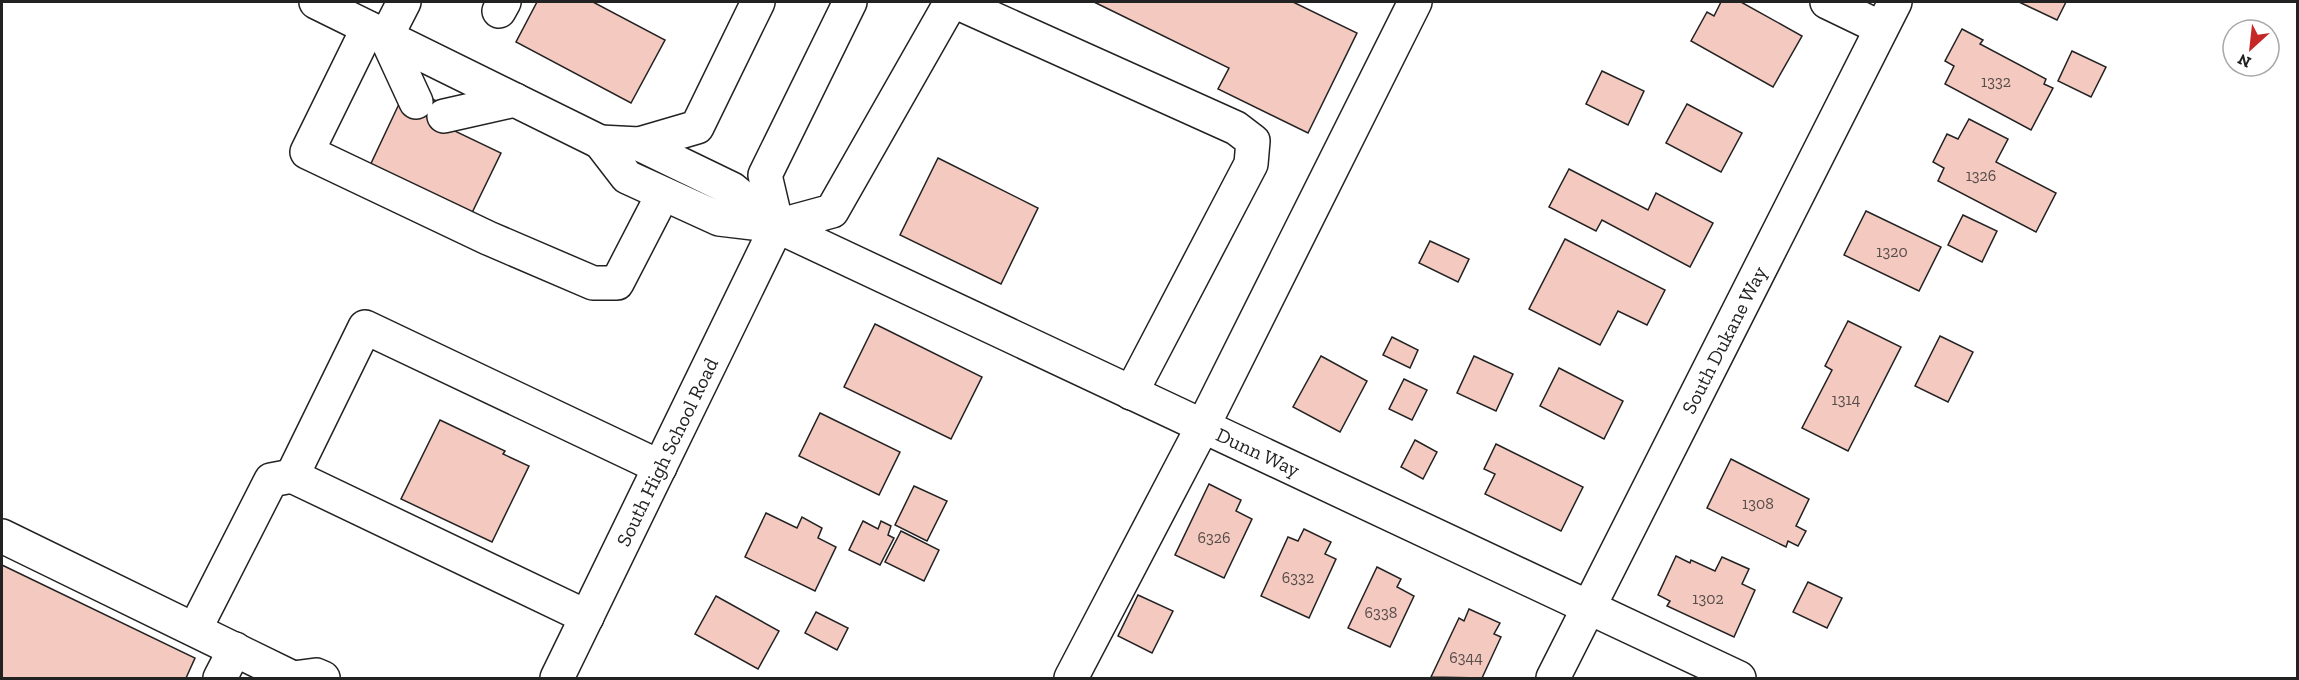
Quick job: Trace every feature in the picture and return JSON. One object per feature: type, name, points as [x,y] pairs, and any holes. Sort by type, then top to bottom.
[{"type":"street","points":[[316,2],[600,142],[639,144],[697,127],[758,2]]},
{"type":"street","points":[[404,2],[377,32],[307,152],[488,238],[593,283],[617,283],[663,194]]},
{"type":"street","points":[[777,226],[765,175],[850,2]]},
{"type":"street","points":[[600,142],[627,177],[719,219],[777,226],[832,211],[951,2]]},
{"type":"street","points":[[956,2],[1236,128],[1253,141],[1251,164],[1131,393]]},
{"type":"street","points":[[1071,678],[1203,426],[1415,2]]},
{"type":"street","points":[[1827,2],[1888,15]]},
{"type":"street","name":"South Dukane Way","points":[[1553,678],[1888,15]]},
{"type":"street","points":[[377,32],[430,109],[515,100]]},
{"type":"street","points":[[639,144],[732,189],[777,226]]},
{"type":"street","name":"Dunn Way","points":[[777,226],[1739,678]]},
{"type":"street","name":"South High School Road","points":[[557,678],[777,226]]},
{"type":"street","points":[[292,477],[364,327],[660,467]]},
{"type":"street","points":[[195,629],[271,480],[292,477],[587,617]]},
{"type":"street","points":[[2,536],[295,677]]},
{"type":"street","points":[[220,678],[234,649]]},
{"type":"building","points":[[537,2],[593,2],[665,40],[631,103],[516,42]]},
{"type":"building","points":[[1094,2],[1293,2],[1357,33],[1308,133],[1218,89],[1229,68]]},
{"type":"building","points":[[1721,2],[1741,2],[1802,36],[1773,87],[1691,41],[1707,12],[1714,16]]},
{"type":"building","points":[[2019,2],[2066,2],[2057,20]]},
{"type":"building","points":[[1962,29],[1983,40],[1980,44],[2046,79],[2044,84],[2053,88],[2031,130],[1945,84],[1954,66],[1945,61]]},
{"type":"building","points":[[2072,51],[2106,67],[2091,97],[2058,81]]},
{"type":"building","points":[[1602,71],[1644,91],[1628,125],[1586,104]]},
{"type":"building","points":[[421,93],[448,107],[440,124],[501,153],[468,221],[367,172],[399,104]]},
{"type":"building","points":[[1687,104],[1742,133],[1721,172],[1666,143]]},
{"type":"building","points":[[1969,119],[2008,139],[1996,162],[2056,193],[2036,232],[1938,181],[1944,168],[1933,162],[1947,134],[1958,139]]},
{"type":"building","points":[[938,158],[1038,208],[1001,284],[900,235]]},
{"type":"building","points":[[1569,169],[1648,210],[1656,193],[1713,223],[1690,267],[1602,220],[1596,231],[1549,207]]},
{"type":"building","points":[[1866,211],[1941,247],[1919,291],[1844,255]]},
{"type":"building","points":[[1963,215],[1997,231],[1982,262],[1948,245]]},
{"type":"building","points":[[1565,239],[1665,290],[1647,325],[1618,311],[1600,345],[1529,309]]},
{"type":"building","points":[[1430,241],[1469,259],[1458,282],[1419,263]]},
{"type":"building","points":[[1848,321],[1901,347],[1848,451],[1802,428],[1832,370],[1825,366]]},
{"type":"building","points":[[875,324],[982,377],[951,439],[844,387]]},
{"type":"building","points":[[1940,336],[1973,352],[1948,402],[1915,386]]},
{"type":"building","points":[[1392,337],[1418,350],[1410,368],[1383,355]]},
{"type":"building","points":[[1321,356],[1367,381],[1340,432],[1293,407]]},
{"type":"building","points":[[1474,356],[1513,374],[1496,411],[1457,393]]},
{"type":"building","points":[[1559,368],[1623,401],[1604,439],[1540,406]]},
{"type":"building","points":[[1404,379],[1427,390],[1412,420],[1389,409]]},
{"type":"building","points":[[820,413],[900,452],[879,495],[799,456]]},
{"type":"building","points":[[440,420],[505,451],[503,454],[529,466],[492,542],[401,499]]},
{"type":"building","points":[[1415,440],[1437,452],[1423,479],[1401,467]]},
{"type":"building","points":[[1496,444],[1583,487],[1561,531],[1485,494],[1495,474],[1484,469]]},
{"type":"building","points":[[1731,459],[1809,499],[1796,526],[1806,531],[1798,546],[1788,541],[1786,547],[1707,508]]},
{"type":"building","points":[[1209,484],[1241,500],[1236,511],[1252,519],[1224,578],[1175,555]]},
{"type":"building","points":[[914,486],[947,501],[927,541],[895,525]]},
{"type":"building","points":[[766,513],[797,528],[802,517],[822,528],[818,538],[836,547],[815,591],[745,557]]},
{"type":"building","points":[[863,521],[878,529],[881,521],[891,526],[888,535],[894,538],[880,565],[849,550]]},
{"type":"building","points":[[1304,529],[1331,542],[1325,554],[1336,559],[1309,618],[1261,596],[1288,537],[1298,541]]},
{"type":"building","points":[[901,531],[939,550],[924,581],[885,562]]},
{"type":"building","points":[[1676,556],[1715,571],[1722,557],[1749,569],[1742,584],[1755,590],[1734,637],[1667,606],[1670,601],[1658,595]]},
{"type":"building","points":[[2,565],[195,658],[186,678],[2,678]]},
{"type":"building","points":[[1377,567],[1401,579],[1397,587],[1414,596],[1390,647],[1348,628]]},
{"type":"building","points":[[1808,582],[1842,598],[1827,628],[1793,612]]},
{"type":"building","points":[[1138,595],[1173,611],[1152,653],[1118,636]]},
{"type":"building","points":[[716,596],[779,631],[758,669],[695,634]]},
{"type":"building","points":[[1469,609],[1500,623],[1494,634],[1501,637],[1482,678],[1431,677],[1459,618],[1464,621]]},
{"type":"building","points":[[816,612],[848,628],[837,650],[805,633]]}]
